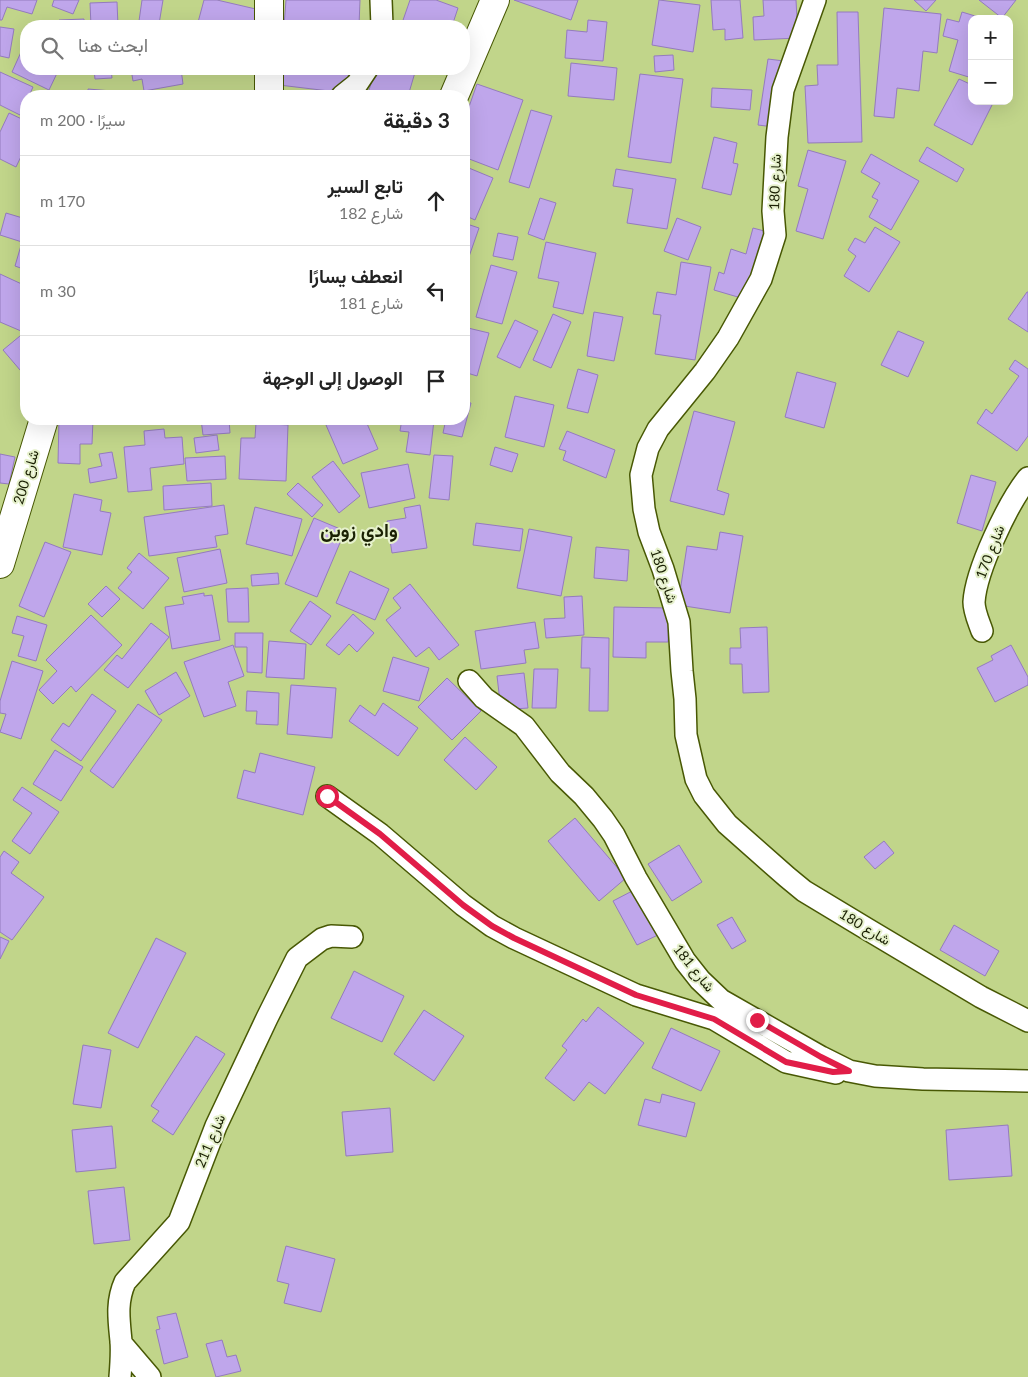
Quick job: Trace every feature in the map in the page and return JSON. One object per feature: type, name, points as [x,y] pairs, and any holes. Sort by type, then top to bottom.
[{"type":"main road","points":[[269,0],[269,20]]},
{"type":"main road","points":[[470,59],[495,0]]},
{"type":"main road","points":[[269,75],[269,90]]},
{"type":"main road","points":[[457,90],[463,75]]},
{"type":"main road","name":"شارع 200","points":[[0,564],[42,425]]},
{"type":"street","points":[[381,0],[382,20]]},
{"type":"street","name":"شارع 180","points":[[815,0],[783,90],[777,137],[773,211],[775,235],[761,279],[728,338],[705,371],[658,429],[648,448],[641,475],[644,509],[649,532],[663,569],[679,622],[686,735],[696,778],[704,795],[727,824],[787,877],[804,891],[867,929],[981,997],[1028,1021]]},
{"type":"street","points":[[350,90],[357,84],[363,75]]},
{"type":"street","name":"شارع 170","points":[[982,631],[974,603],[976,588],[999,527],[1012,501],[1028,478]]},
{"type":"street","name":"شارع 181","points":[[469,682],[484,698],[524,726],[560,773],[584,796],[603,819],[614,834],[636,878],[685,961],[700,980],[721,1000],[849,1071],[875,1076],[923,1080],[1028,1082]]},
{"type":"street","points":[[327,796],[380,834],[463,905],[492,926],[514,938],[636,995],[714,1019],[786,1062],[833,1072],[849,1071]]},
{"type":"street","name":"شارع 211","points":[[120,1377],[121,1343],[118,1306],[119,1294],[124,1282],[179,1222],[216,1126],[297,958],[322,938],[341,935],[352,937]]},
{"type":"street","points":[[121,1343],[150,1377]]},
{"type":"building","points":[[0,0],[37,0],[32,14],[7,7],[2,20],[0,20]]},
{"type":"building","points":[[54,0],[79,0],[73,14],[52,6]]},
{"type":"building","points":[[142,0],[163,0],[160,20],[139,20]]},
{"type":"building","points":[[204,0],[217,0],[260,10],[258,20],[199,20]]},
{"type":"building","points":[[286,0],[360,0],[359,20],[284,20]]},
{"type":"building","points":[[410,0],[436,0],[458,8],[454,20],[403,20]]},
{"type":"building","points":[[514,0],[578,0],[571,20]]},
{"type":"building","points":[[659,0],[700,5],[693,52],[652,45]]},
{"type":"building","points":[[711,0],[740,0],[743,38],[725,40],[725,29],[713,30]]},
{"type":"building","points":[[763,0],[796,0],[798,38],[754,40],[753,17],[764,16]]},
{"type":"building","points":[[914,0],[936,0],[926,11]]},
{"type":"building","points":[[979,0],[1016,0],[1004,15],[998,15]]},
{"type":"building","points":[[117,2],[118,20],[91,20],[90,3]]},
{"type":"building","points":[[884,8],[941,14],[937,53],[923,51],[919,91],[897,88],[894,118],[874,116]]},
{"type":"building","points":[[837,12],[858,12],[862,142],[808,143],[805,86],[818,85],[817,65],[838,65]]},
{"type":"building","points":[[962,12],[972,15],[968,15],[968,77],[949,71],[958,40],[943,36],[947,19],[959,22]]},
{"type":"building","points":[[588,20],[607,22],[603,61],[565,58],[567,30],[587,32]]},
{"type":"building","points":[[0,27],[14,29],[9,58],[0,56]]},
{"type":"building","points":[[20,54],[20,75],[56,75],[49,90],[12,72]]},
{"type":"building","points":[[673,55],[674,70],[655,72],[654,56]]},
{"type":"building","points":[[768,59],[784,61],[774,127],[758,125]]},
{"type":"building","points":[[571,63],[617,68],[614,100],[568,96]]},
{"type":"building","points":[[0,72],[33,87],[32,90],[20,90],[20,115],[0,105]]},
{"type":"building","points":[[640,74],[683,79],[671,163],[628,157]]},
{"type":"building","points":[[95,75],[112,75],[112,78],[95,79]]},
{"type":"building","points":[[132,75],[182,75],[183,84],[144,90],[142,79],[133,81]]},
{"type":"building","points":[[280,75],[348,75],[346,90],[321,90],[279,85]]},
{"type":"building","points":[[374,75],[414,75],[410,90],[369,90]]},
{"type":"building","points":[[959,79],[968,83],[968,105],[992,105],[972,145],[934,125]]},
{"type":"building","points":[[477,84],[523,100],[498,170],[470,159],[470,104]]},
{"type":"building","points":[[712,88],[752,90],[750,110],[711,107]]},
{"type":"building","points":[[531,110],[552,116],[529,188],[509,182]]},
{"type":"building","points":[[9,113],[20,118],[20,159],[16,167],[0,159],[0,132]]},
{"type":"building","points":[[714,137],[737,143],[733,163],[738,164],[731,195],[702,188]]},
{"type":"building","points":[[927,147],[964,169],[957,182],[919,161]]},
{"type":"building","points":[[808,150],[846,161],[823,239],[796,231],[808,189],[798,186]]},
{"type":"building","points":[[871,154],[919,181],[891,230],[869,217],[878,200],[872,197],[880,183],[861,172]]},
{"type":"building","points":[[470,168],[493,178],[475,220],[470,218]]},
{"type":"building","points":[[616,169],[676,179],[667,229],[627,223],[633,189],[613,186]]},
{"type":"building","points":[[540,198],[556,203],[544,240],[528,234]]},
{"type":"building","points":[[6,213],[20,217],[20,241],[0,235]]},
{"type":"building","points":[[677,218],[701,227],[688,260],[664,251]]},
{"type":"building","points":[[470,225],[479,228],[470,254]]},
{"type":"building","points":[[875,227],[900,242],[869,292],[844,276],[856,256],[848,250],[855,238],[865,243]]},
{"type":"building","points":[[753,228],[768,232],[748,300],[714,290],[719,272],[724,274],[731,249],[746,254]]},
{"type":"building","points":[[498,233],[518,237],[513,260],[493,256]]},
{"type":"building","points":[[546,242],[596,253],[583,314],[553,307],[559,282],[538,278]]},
{"type":"building","points":[[20,249],[20,268],[15,266]]},
{"type":"building","points":[[681,262],[711,267],[695,360],[655,354],[661,315],[653,314],[657,292],[676,295]]},
{"type":"building","points":[[491,265],[517,272],[502,324],[476,317]]},
{"type":"building","points":[[0,274],[20,283],[20,331],[0,322]]},
{"type":"building","points":[[1028,292],[1028,332],[1008,319]]},
{"type":"building","points":[[594,312],[623,317],[614,361],[587,356]]},
{"type":"building","points":[[553,314],[571,322],[551,368],[533,360]]},
{"type":"building","points":[[515,320],[538,331],[520,368],[497,357]]},
{"type":"building","points":[[470,328],[489,333],[477,376],[470,374]]},
{"type":"building","points":[[898,331],[924,342],[908,377],[881,365]]},
{"type":"building","points":[[20,336],[20,370],[3,350]]},
{"type":"building","points":[[1015,360],[1028,369],[1028,436],[1017,451],[977,423],[986,409],[992,414],[1019,376],[1009,369]]},
{"type":"building","points":[[578,369],[598,375],[588,413],[567,408]]},
{"type":"building","points":[[797,372],[836,383],[824,428],[785,417]]},
{"type":"building","points":[[515,396],[554,405],[544,447],[505,437]]},
{"type":"building","points":[[694,411],[735,422],[717,490],[729,494],[724,515],[670,501]]},
{"type":"building","points":[[59,425],[93,425],[92,444],[80,444],[80,464],[58,463]]},
{"type":"building","points":[[202,425],[229,425],[230,433],[203,435]]},
{"type":"building","points":[[256,425],[288,425],[286,481],[239,479],[241,438],[255,438]]},
{"type":"building","points":[[326,425],[368,425],[378,449],[343,464]]},
{"type":"building","points":[[401,425],[433,425],[430,455],[406,452],[409,432],[400,431]]},
{"type":"building","points":[[445,425],[465,425],[462,437],[443,433]]},
{"type":"building","points":[[164,429],[165,438],[182,437],[184,464],[150,468],[152,490],[128,492],[124,447],[145,445],[144,431]]},
{"type":"building","points":[[567,431],[615,450],[606,478],[563,460],[566,451],[559,449]]},
{"type":"building","points":[[217,435],[219,450],[196,453],[194,438]]},
{"type":"building","points":[[495,447],[518,454],[512,472],[490,465]]},
{"type":"building","points":[[112,452],[117,478],[90,483],[88,469],[102,466],[99,454]]},
{"type":"building","points":[[0,454],[15,457],[9,484],[0,483]]},
{"type":"building","points":[[434,455],[453,456],[449,500],[429,498]]},
{"type":"building","points":[[225,456],[226,479],[187,481],[185,458]]},
{"type":"building","points":[[333,461],[360,496],[339,513],[312,477]]},
{"type":"building","points":[[408,464],[415,498],[369,508],[361,473]]},
{"type":"building","points":[[971,475],[996,482],[982,531],[957,523]]},
{"type":"building","points":[[211,483],[212,506],[164,510],[163,486]]},
{"type":"building","points":[[298,483],[323,505],[312,517],[287,494]]},
{"type":"building","points":[[74,494],[102,500],[100,511],[111,513],[102,555],[63,547]]},
{"type":"building","points":[[224,505],[228,534],[215,536],[217,547],[149,556],[144,517]]},
{"type":"building","points":[[420,505],[427,548],[392,553],[387,521],[406,518],[404,508]]},
{"type":"building","points":[[255,507],[302,519],[292,556],[246,544]]},
{"type":"building","points":[[314,518],[345,531],[317,597],[285,584]]},
{"type":"building","points":[[476,523],[523,529],[520,551],[473,545]]},
{"type":"building","points":[[529,529],[572,537],[561,596],[517,588]]},
{"type":"building","points":[[720,532],[743,536],[730,613],[678,605],[687,546],[717,550]]},
{"type":"building","points":[[45,542],[71,552],[44,617],[19,606]]},
{"type":"building","points":[[596,547],[629,550],[627,581],[594,578]]},
{"type":"building","points":[[220,549],[227,583],[184,592],[177,558]]},
{"type":"building","points":[[139,553],[169,578],[143,609],[118,588],[132,572],[127,568]]},
{"type":"building","points":[[350,571],[389,589],[375,620],[336,603]]},
{"type":"building","points":[[278,573],[279,584],[252,586],[251,575]]},
{"type":"building","points":[[410,584],[459,645],[439,660],[429,647],[416,657],[386,620],[401,608],[393,598]]},
{"type":"building","points":[[106,586],[120,599],[102,617],[88,604]]},
{"type":"building","points":[[248,588],[249,622],[228,622],[226,589]]},
{"type":"building","points":[[204,593],[204,596],[212,595],[220,640],[172,649],[165,607],[184,604],[182,597]]},
{"type":"building","points":[[582,596],[584,635],[546,638],[544,619],[565,618],[564,597]]},
{"type":"building","points":[[310,601],[331,616],[311,645],[290,631]]},
{"type":"building","points":[[614,607],[669,608],[668,642],[646,642],[646,658],[613,657]]},
{"type":"building","points":[[353,614],[374,633],[357,652],[349,644],[339,655],[326,645]]},
{"type":"building","points":[[91,615],[122,645],[76,692],[71,686],[53,704],[39,690],[57,671],[46,660]]},
{"type":"building","points":[[17,616],[47,625],[36,661],[18,656],[24,636],[12,633]]},
{"type":"building","points":[[535,622],[539,648],[524,650],[526,663],[481,669],[475,631]]},
{"type":"building","points":[[151,623],[169,637],[128,688],[104,670],[117,655],[122,659]]},
{"type":"building","points":[[767,627],[769,692],[743,693],[742,664],[730,664],[730,648],[741,648],[740,628]]},
{"type":"building","points":[[235,633],[263,633],[262,673],[247,672],[247,647],[235,647]]},
{"type":"building","points":[[582,637],[609,638],[608,711],[589,711],[590,668],[581,668]]},
{"type":"building","points":[[269,641],[306,644],[304,679],[266,677]]},
{"type":"building","points":[[233,645],[244,676],[228,682],[236,706],[204,717],[184,662]]},
{"type":"building","points":[[1011,645],[1028,677],[1028,685],[995,702],[977,668],[993,660],[991,656]]},
{"type":"building","points":[[393,657],[429,668],[419,701],[383,691]]},
{"type":"building","points":[[12,661],[43,671],[21,739],[0,732],[6,714],[0,713],[0,701]]},
{"type":"building","points":[[534,669],[558,669],[556,708],[532,708]]},
{"type":"building","points":[[176,672],[190,696],[159,715],[145,691]]},
{"type":"building","points":[[524,673],[528,708],[501,710],[497,676]]},
{"type":"building","points":[[447,678],[481,711],[452,740],[418,707]]},
{"type":"building","points":[[291,685],[336,688],[332,738],[287,734]]},
{"type":"building","points":[[247,691],[279,693],[278,725],[256,724],[257,711],[246,711]]},
{"type":"building","points":[[92,694],[116,711],[81,761],[51,740],[63,723],[69,727]]},
{"type":"building","points":[[383,703],[418,728],[398,756],[349,721],[360,705],[375,716]]},
{"type":"building","points":[[138,704],[162,720],[113,788],[90,771]]},
{"type":"building","points":[[465,737],[497,767],[476,790],[444,760]]},
{"type":"building","points":[[55,750],[83,767],[61,801],[33,784]]},
{"type":"building","points":[[260,753],[315,767],[303,815],[237,798],[244,770],[255,773]]},
{"type":"building","points":[[22,787],[59,812],[30,854],[12,841],[32,813],[13,800]]},
{"type":"building","points":[[575,818],[626,878],[599,901],[548,841]]},
{"type":"building","points":[[884,841],[894,853],[875,869],[864,857]]},
{"type":"building","points":[[679,845],[702,882],[672,901],[648,864]]},
{"type":"building","points":[[4,851],[19,862],[11,873],[44,897],[12,940],[0,932],[0,857]]},
{"type":"building","points":[[636,889],[660,934],[637,945],[613,901]]},
{"type":"building","points":[[732,917],[746,941],[732,949],[717,925]]},
{"type":"building","points":[[954,925],[999,951],[985,976],[940,950]]},
{"type":"building","points":[[0,937],[9,941],[0,959]]},
{"type":"building","points":[[156,938],[186,953],[138,1048],[108,1033]]},
{"type":"building","points":[[354,971],[404,996],[382,1042],[331,1018]]},
{"type":"building","points":[[598,1007],[644,1043],[605,1094],[589,1082],[574,1101],[545,1078],[567,1050],[562,1046],[583,1019],[586,1022]]},
{"type":"building","points":[[424,1010],[464,1036],[434,1081],[394,1054]]},
{"type":"building","points":[[671,1028],[720,1051],[701,1091],[652,1068]]},
{"type":"building","points":[[196,1036],[225,1054],[173,1135],[152,1121],[159,1111],[151,1106]]},
{"type":"building","points":[[83,1045],[111,1050],[101,1108],[73,1104]]},
{"type":"building","points":[[662,1094],[695,1103],[686,1137],[638,1125],[645,1099],[660,1103]]},
{"type":"building","points":[[390,1108],[393,1152],[346,1156],[342,1112]]},
{"type":"building","points":[[1008,1125],[1012,1176],[949,1180],[946,1130]]},
{"type":"building","points":[[112,1126],[116,1168],[76,1172],[72,1130]]},
{"type":"building","points":[[124,1187],[130,1240],[94,1244],[88,1191]]},
{"type":"building","points":[[286,1246],[335,1259],[321,1312],[284,1303],[289,1284],[277,1281]]},
{"type":"building","points":[[176,1313],[188,1357],[164,1364],[156,1330],[160,1329],[157,1317]]},
{"type":"building","points":[[222,1340],[227,1357],[236,1355],[241,1371],[216,1377],[206,1344]]},
{"type":"district","name":"وادي زوين","points":[[359,530]]},
{"type":"route","points":[[327,796],[380,834],[463,905],[492,926],[514,938],[636,995],[714,1019],[786,1062],[833,1072],[849,1071],[757,1020]]}]
